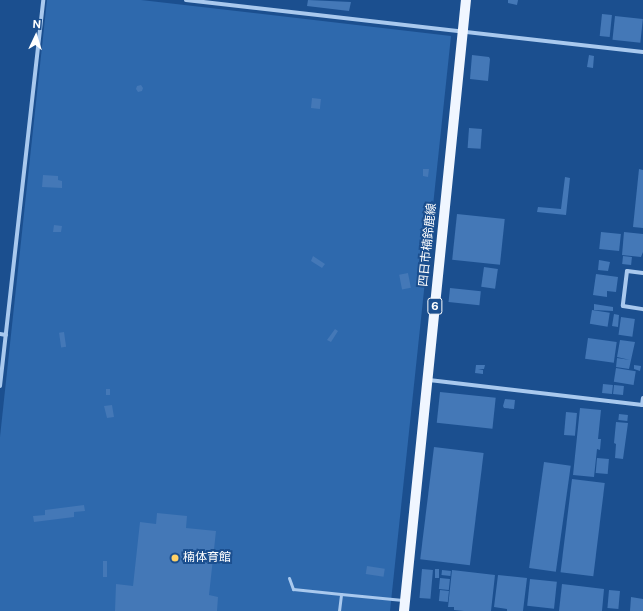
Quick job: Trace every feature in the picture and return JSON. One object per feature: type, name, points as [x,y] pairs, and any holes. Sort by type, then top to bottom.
[{"type":"main road","name":"四日市楠鈴鹿線","points":[[404,611],[466,0]]},
{"type":"street","points":[[0,386],[42,0]]},
{"type":"street","points":[[186,0],[643,52]]},
{"type":"street","points":[[643,273],[627,272],[623,306],[643,309]]},
{"type":"street","points":[[0,334],[6,335]]},
{"type":"street","points":[[427,379],[643,405],[643,398]]},
{"type":"lane","points":[[289,578],[293,589],[405,600]]},
{"type":"lane","points":[[339,611],[341,594]]},
{"type":"shaded area","points":[[47,0],[141,0],[451,36],[390,611],[0,611],[0,437]]},
{"type":"building","points":[[308,0],[351,2],[349,11],[307,6]]},
{"type":"building","points":[[508,0],[518,0],[517,5],[508,3]]},
{"type":"building","points":[[602,14],[612,15],[610,37],[600,36]]},
{"type":"building","points":[[615,16],[643,19],[640,43],[612,40]]},
{"type":"building","points":[[472,55],[489,57],[488,81],[470,79]]},
{"type":"building","points":[[589,55],[594,56],[593,68],[587,67]]},
{"type":"building","points":[[141,85],[143,88],[142,91],[138,92],[136,89],[137,86]]},
{"type":"building","points":[[312,98],[321,99],[320,109],[311,108]]},
{"type":"building","points":[[469,128],[482,129],[481,149],[468,148]]},
{"type":"building","points":[[423,169],[429,169],[428,177],[423,176]]},
{"type":"building","points":[[639,169],[643,170],[643,228],[633,227]]},
{"type":"building","points":[[43,175],[58,176],[58,180],[62,181],[62,188],[42,187]]},
{"type":"building","points":[[565,177],[570,178],[566,215],[537,212],[538,207],[561,209]]},
{"type":"building","points":[[457,214],[505,219],[500,265],[452,260]]},
{"type":"building","points":[[54,225],[62,226],[61,232],[53,232]]},
{"type":"building","points":[[601,232],[621,234],[619,251],[599,249]]},
{"type":"building","points":[[624,232],[643,234],[643,252],[641,257],[622,255]]},
{"type":"building","points":[[313,256],[325,264],[322,268],[311,261]]},
{"type":"building","points":[[623,256],[632,257],[631,265],[622,264]]},
{"type":"building","points":[[599,260],[610,262],[608,271],[598,270]]},
{"type":"building","points":[[484,267],[498,269],[495,289],[481,287]]},
{"type":"building","points":[[408,273],[411,288],[402,289],[399,275]]},
{"type":"building","points":[[596,274],[618,277],[616,292],[607,291],[607,297],[593,295]]},
{"type":"building","points":[[450,288],[481,291],[479,305],[449,302]]},
{"type":"building","points":[[594,304],[613,307],[613,311],[594,310]]},
{"type":"building","points":[[592,310],[610,313],[608,327],[590,324]]},
{"type":"building","points":[[614,314],[619,315],[618,327],[612,326]]},
{"type":"building","points":[[621,317],[635,319],[632,337],[618,335]]},
{"type":"building","points":[[335,329],[338,331],[331,342],[327,340]]},
{"type":"building","points":[[64,332],[66,347],[61,348],[59,333]]},
{"type":"building","points":[[588,338],[617,342],[614,363],[585,359]]},
{"type":"building","points":[[620,340],[635,342],[629,369],[616,367],[617,358],[630,360],[617,357]]},
{"type":"building","points":[[476,365],[485,365],[484,369],[478,369],[483,370],[483,374],[475,373]]},
{"type":"building","points":[[634,365],[641,366],[640,371],[634,369]]},
{"type":"building","points":[[616,368],[636,371],[634,385],[614,382]]},
{"type":"building","points":[[603,384],[613,385],[612,394],[602,393]]},
{"type":"building","points":[[614,385],[624,386],[623,395],[613,394]]},
{"type":"building","points":[[106,389],[110,389],[110,395],[106,395]]},
{"type":"building","points":[[440,392],[496,398],[492,429],[437,423]]},
{"type":"building","points":[[505,399],[515,400],[514,409],[504,408],[503,406]]},
{"type":"building","points":[[112,405],[114,417],[107,418],[104,406]]},
{"type":"building","points":[[580,408],[601,410],[598,439],[601,439],[600,450],[597,449],[594,477],[573,475]]},
{"type":"building","points":[[566,412],[577,413],[575,436],[564,435]]},
{"type":"building","points":[[619,414],[628,415],[627,421],[618,420]]},
{"type":"building","points":[[616,422],[628,423],[623,459],[615,458],[616,444],[614,443]]},
{"type":"building","points":[[434,447],[484,453],[470,565],[420,559]]},
{"type":"building","points":[[597,458],[609,459],[608,474],[596,473]]},
{"type":"building","points":[[544,462],[571,466],[556,572],[529,568]]},
{"type":"building","points":[[572,479],[605,483],[593,576],[561,572]]},
{"type":"building","points":[[84,505],[85,511],[74,512],[74,517],[34,522],[33,516],[45,515],[45,510]]},
{"type":"building","name":"楠体育館","points":[[157,513],[187,516],[186,528],[216,531],[209,595],[218,597],[217,611],[115,611],[116,584],[133,586],[140,522],[156,524]]},
{"type":"building","points":[[103,561],[107,561],[107,577],[103,577]]},
{"type":"building","points":[[367,566],[385,569],[384,577],[366,574]]},
{"type":"building","points":[[422,569],[433,570],[430,599],[419,598]]},
{"type":"building","points":[[435,569],[439,569],[439,578],[435,578]]},
{"type":"building","points":[[442,570],[451,571],[450,576],[441,575]]},
{"type":"building","points":[[452,570],[495,575],[491,611],[464,611],[454,610],[454,607],[448,607]]},
{"type":"building","points":[[498,575],[527,578],[523,611],[507,611],[507,609],[494,607]]},
{"type":"building","points":[[440,578],[450,579],[449,590],[439,589]]},
{"type":"building","points":[[530,579],[557,582],[554,609],[527,606]]},
{"type":"building","points":[[562,584],[604,589],[602,611],[559,611]]},
{"type":"building","points":[[440,590],[449,591],[448,602],[439,601]]},
{"type":"building","points":[[609,590],[620,591],[618,609],[607,608]]},
{"type":"building","points":[[631,597],[643,599],[643,611],[630,611]]},
{"type":"place","name":"楠体育館","points":[[175,558]]}]
